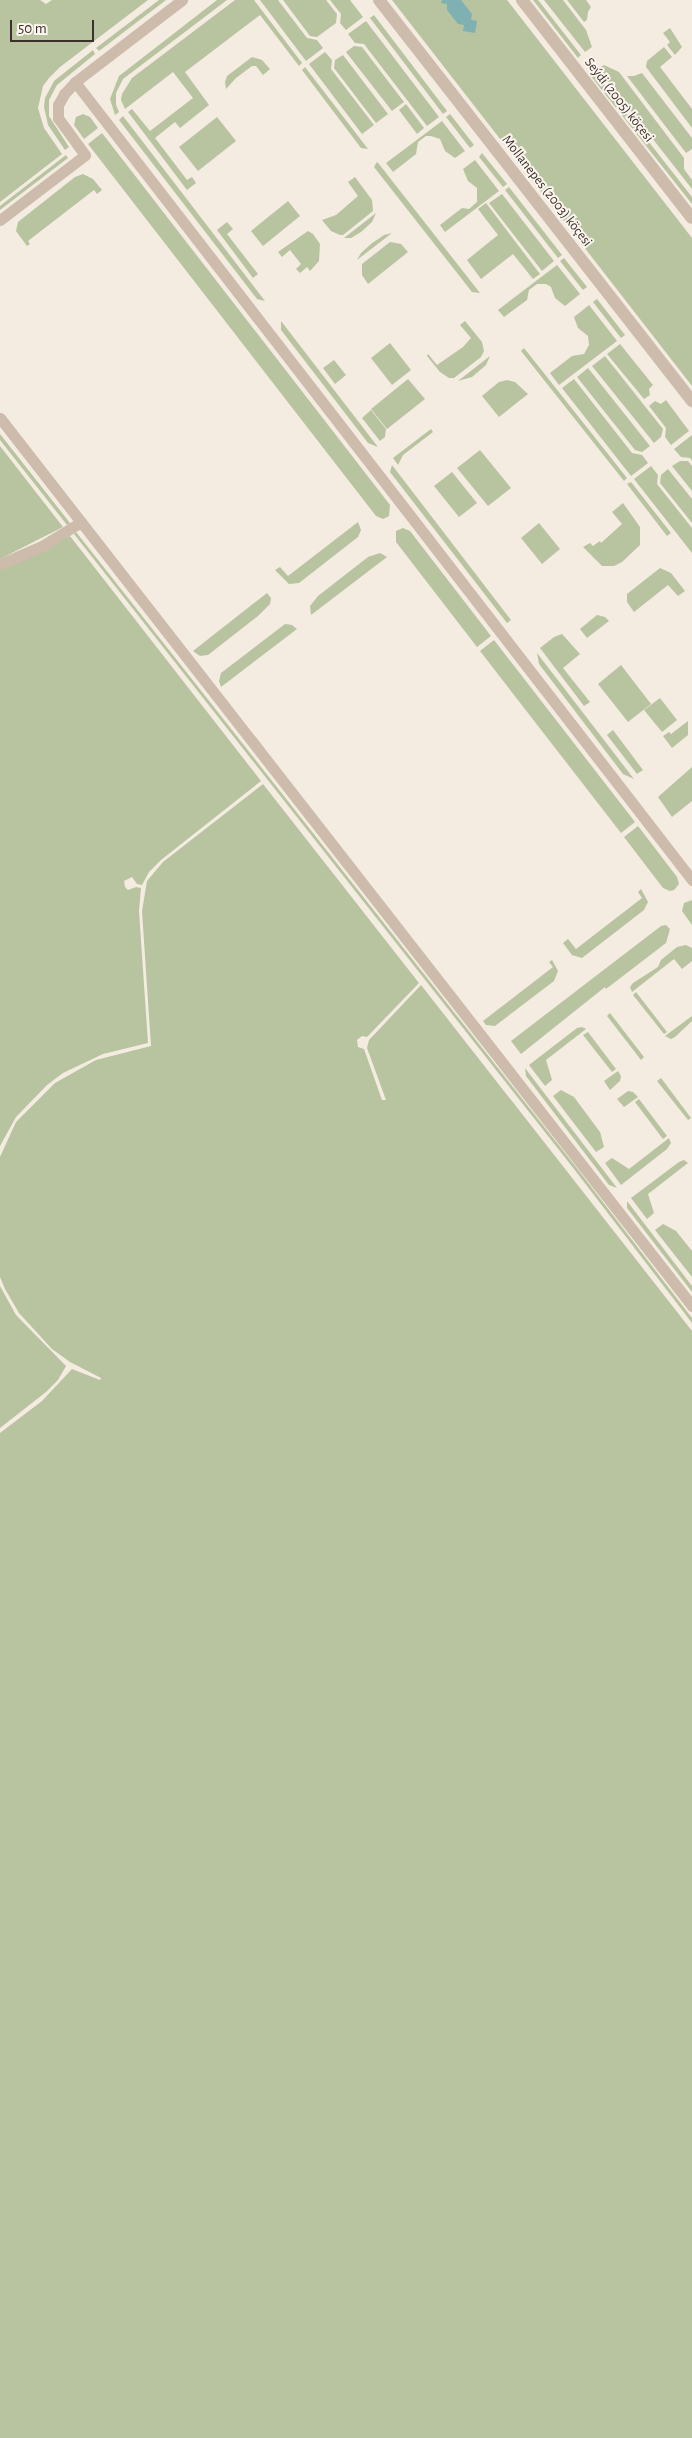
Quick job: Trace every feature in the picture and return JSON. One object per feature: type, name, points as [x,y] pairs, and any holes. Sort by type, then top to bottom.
[{"type":"street","points":[[0,220],[85,155],[62,126],[57,112],[64,94],[75,82],[182,0]]},
{"type":"street","name":"Mollanepes (2003) köçesi","points":[[379,0],[692,401]]},
{"type":"street","name":"Seýdi (2005) köçesi","points":[[522,0],[692,218]]},
{"type":"street","points":[[75,82],[692,880]]},
{"type":"street","points":[[0,418],[692,1306]]},
{"type":"street","points":[[0,564],[42,546],[81,522]]},
{"type":"green space","points":[[0,0],[40,0],[46,4],[52,0],[148,0],[60,67],[43,86],[38,108],[44,128],[62,154],[0,202]]},
{"type":"green space","points":[[159,0],[166,0],[99,51],[96,48]]},
{"type":"green space","points":[[217,0],[227,0],[123,79],[116,93],[116,105],[119,112],[115,115],[110,99],[119,76]]},
{"type":"green space","points":[[235,0],[254,0],[302,63],[299,66],[260,15],[185,72],[209,105],[180,128],[175,122],[155,138],[187,180],[192,177],[196,183],[187,190],[128,112],[132,109],[150,131],[193,98],[173,72],[125,109],[121,100],[122,94],[132,78]]},
{"type":"green space","points":[[260,0],[278,0],[307,38],[317,40],[323,48],[306,61]]},
{"type":"green space","points":[[283,0],[326,0],[337,14],[336,23],[317,37],[310,36]]},
{"type":"green space","points":[[330,0],[350,0],[363,17],[346,30],[340,23],[341,14]]},
{"type":"green space","points":[[392,0],[507,0],[692,238],[692,386]]},
{"type":"green space","points":[[533,0],[538,0],[581,55],[578,58]]},
{"type":"green space","points":[[544,0],[563,0],[586,30],[592,47],[585,52]]},
{"type":"green space","points":[[567,0],[586,0],[591,7],[587,20],[584,22]]},
{"type":"green space","points":[[374,15],[447,111],[443,114],[370,18]]},
{"type":"green space","points":[[366,21],[439,117],[427,126],[364,44],[355,43],[348,34]]},
{"type":"green space","points":[[670,28],[682,47],[675,55],[667,45],[670,42],[663,33]]},
{"type":"green space","points":[[354,46],[362,47],[404,102],[392,111],[346,52]]},
{"type":"green space","points":[[664,47],[672,57],[660,67],[692,109],[692,128],[646,67],[647,61]]},
{"type":"green space","points":[[93,50],[95,54],[57,85],[49,100],[49,116],[69,147],[65,150],[48,125],[44,107],[45,98],[54,81]]},
{"type":"green space","points":[[325,52],[332,60],[331,69],[374,125],[362,134],[309,64]]},
{"type":"green space","points":[[343,55],[388,114],[376,123],[334,68],[335,60]]},
{"type":"green space","points":[[252,57],[262,60],[270,69],[263,75],[256,66],[252,66],[236,78],[226,89],[225,82],[227,76]]},
{"type":"green space","points":[[604,65],[619,72],[684,158],[684,169],[692,180],[692,189],[598,69]]},
{"type":"green space","points":[[305,67],[368,149],[361,148],[302,70]]},
{"type":"green space","points":[[594,72],[692,197],[692,204],[590,75]]},
{"type":"green space","points":[[642,73],[692,138],[692,149],[686,153],[627,76]]},
{"type":"green space","points":[[406,104],[424,128],[417,134],[399,110]]},
{"type":"green space","points":[[83,114],[90,117],[98,128],[84,139],[74,125],[76,117]]},
{"type":"green space","points":[[450,114],[474,145],[470,148],[446,117]]},
{"type":"green space","points":[[123,116],[265,301],[257,299],[119,120]]},
{"type":"green space","points":[[217,117],[236,141],[198,171],[179,147]]},
{"type":"green space","points":[[442,121],[465,151],[455,158],[445,151],[440,139],[426,136],[418,142],[416,154],[393,172],[386,163]]},
{"type":"green space","points":[[102,133],[390,505],[389,516],[383,519],[376,516],[88,144]]},
{"type":"green space","points":[[482,153],[507,184],[503,187],[479,157]]},
{"type":"green space","points":[[66,155],[68,158],[0,210],[0,206]]},
{"type":"green space","points":[[475,160],[499,191],[445,232],[440,225],[462,208],[469,209],[477,202],[477,188],[468,181],[463,169]]},
{"type":"green space","points":[[377,162],[480,293],[472,292],[374,167]]},
{"type":"green space","points":[[83,174],[93,179],[102,190],[97,194],[94,190],[28,241],[30,244],[27,246],[16,231],[18,222],[75,177]]},
{"type":"green space","points":[[355,177],[372,200],[373,211],[343,235],[340,235],[331,231],[322,220],[336,215],[358,196],[348,182]]},
{"type":"green space","points":[[509,187],[562,255],[558,258],[505,190]]},
{"type":"green space","points":[[502,194],[554,261],[542,271],[489,203]]},
{"type":"green space","points":[[288,201],[300,216],[263,246],[251,231]]},
{"type":"green space","points":[[486,203],[540,274],[533,279],[513,254],[481,279],[467,260],[498,235],[478,209]]},
{"type":"green space","points":[[376,213],[372,222],[361,232],[351,238],[344,238]]},
{"type":"green space","points":[[227,222],[233,229],[227,234],[258,274],[253,278],[217,230]]},
{"type":"green space","points":[[308,231],[313,234],[320,244],[319,261],[310,271],[307,267],[300,273],[296,269],[301,264],[290,250],[282,257],[278,252]]},
{"type":"green space","points":[[392,233],[357,260],[361,253],[371,244],[384,235]]},
{"type":"green space","points":[[390,242],[401,244],[408,252],[368,284],[362,275],[362,264]]},
{"type":"green space","points":[[564,258],[587,287],[583,290],[560,261]]},
{"type":"green space","points":[[557,265],[580,294],[565,306],[555,298],[551,287],[546,284],[537,284],[529,290],[527,300],[504,317],[498,310]]},
{"type":"green space","points":[[597,299],[625,335],[621,338],[593,302]]},
{"type":"green space","points":[[589,305],[617,341],[559,385],[550,373],[572,356],[584,354],[589,345],[588,336],[578,328],[574,317]]},
{"type":"green space","points":[[281,321],[378,447],[368,443],[281,330]]},
{"type":"green space","points":[[465,321],[482,342],[484,351],[481,357],[454,378],[449,378],[440,372],[427,356],[428,354],[437,365],[463,347],[471,338],[460,325]]},
{"type":"green space","points":[[390,343],[411,370],[392,385],[371,358]]},
{"type":"green space","points":[[620,344],[653,385],[649,389],[650,395],[644,399],[607,354]]},
{"type":"green space","points":[[524,348],[627,478],[624,481],[521,351]]},
{"type":"green space","points":[[490,356],[486,365],[472,377],[458,381]]},
{"type":"green space","points":[[605,356],[663,429],[661,437],[654,443],[592,366]]},
{"type":"green space","points":[[334,360],[346,375],[335,384],[323,368]]},
{"type":"green space","points":[[588,368],[650,446],[642,452],[635,450],[577,377]]},
{"type":"green space","points":[[408,379],[425,399],[387,429],[371,409]]},
{"type":"green space","points":[[574,379],[632,453],[642,455],[648,463],[631,476],[562,388]]},
{"type":"green space","points":[[507,380],[515,382],[528,394],[499,417],[482,396],[499,382]]},
{"type":"green space","points":[[666,400],[689,431],[671,445],[665,437],[666,428],[649,406],[655,401],[661,404]]},
{"type":"green space","points":[[371,410],[386,429],[385,437],[380,441],[362,418]]},
{"type":"green space","points":[[431,429],[433,432],[403,455],[398,465],[393,458]]},
{"type":"green space","points":[[0,434],[70,523],[67,525],[0,440]]},
{"type":"green space","points":[[692,435],[692,461],[690,458],[681,457],[674,449]]},
{"type":"green space","points":[[0,446],[63,527],[0,559]]},
{"type":"green space","points":[[480,450],[511,488],[488,506],[457,468]]},
{"type":"green space","points":[[680,461],[688,461],[692,466],[692,491],[672,466]]},
{"type":"green space","points":[[392,465],[511,620],[507,623],[390,472]]},
{"type":"green space","points":[[651,466],[658,475],[657,484],[692,528],[692,553],[634,479]]},
{"type":"green space","points":[[668,469],[692,499],[692,523],[660,483],[661,475]]},
{"type":"green space","points":[[452,472],[477,503],[459,517],[434,486]]},
{"type":"green space","points":[[631,482],[671,533],[667,536],[627,484]]},
{"type":"green space","points":[[623,503],[640,527],[640,545],[622,562],[614,566],[602,566],[583,547],[590,543],[593,546],[600,541],[601,543],[622,524],[612,512]]},
{"type":"green space","points":[[358,522],[361,530],[358,537],[299,583],[289,584],[275,570],[280,567],[288,576]]},
{"type":"green space","points":[[539,523],[560,549],[542,564],[521,538]]},
{"type":"green space","points":[[403,528],[410,531],[491,636],[477,647],[396,542],[396,531]]},
{"type":"green space","points":[[76,532],[576,1167],[692,1318],[692,1323],[574,1169],[74,534]]},
{"type":"green space","points":[[70,536],[261,781],[161,860],[149,872],[142,885],[137,884],[132,877],[124,881],[125,887],[128,890],[136,887],[141,888],[139,911],[148,1043],[103,1054],[63,1073],[47,1085],[16,1117],[0,1146],[0,569]]},
{"type":"green space","points":[[380,553],[387,557],[311,615],[310,606],[318,596],[368,557]]},
{"type":"green space","points":[[660,568],[671,573],[685,591],[678,596],[668,585],[634,612],[627,602],[627,594]]},
{"type":"green space","points":[[267,593],[271,598],[270,604],[258,616],[208,655],[200,656],[193,651]]},
{"type":"green space","points":[[597,615],[605,617],[609,621],[587,638],[580,629]]},
{"type":"green space","points":[[285,624],[292,625],[297,629],[221,687],[219,681],[221,673]]},
{"type":"green space","points":[[562,634],[580,654],[563,668],[590,702],[584,706],[540,648],[554,637]]},
{"type":"green space","points":[[494,640],[635,822],[621,833],[480,651]]},
{"type":"green space","points":[[537,653],[634,779],[623,774],[539,664]]},
{"type":"green space","points":[[621,665],[651,704],[628,722],[598,684]]},
{"type":"green space","points":[[660,698],[677,720],[662,732],[644,710]]},
{"type":"green space","points":[[688,721],[688,735],[672,748],[663,736],[669,732],[671,734]]},
{"type":"green space","points":[[613,730],[643,770],[637,774],[607,735]]},
{"type":"green space","points":[[692,767],[692,801],[672,817],[658,797]]},
{"type":"green space","points":[[263,784],[419,983],[367,1037],[362,1036],[357,1040],[358,1047],[364,1049],[382,1100],[386,1100],[367,1048],[369,1040],[421,985],[692,1331],[692,2438],[0,2438],[0,1433],[42,1401],[72,1369],[100,1380],[101,1378],[70,1362],[52,1349],[19,1313],[5,1289],[0,1277],[0,1157],[16,1122],[55,1083],[96,1060],[151,1046],[142,911],[147,881],[163,862]]},
{"type":"green space","points":[[638,826],[677,877],[679,884],[674,890],[670,891],[663,888],[624,837]]},
{"type":"green space","points":[[641,889],[648,902],[644,910],[582,958],[572,955],[563,943],[568,939],[576,949],[642,898],[638,892]]},
{"type":"green space","points":[[692,900],[692,925],[682,911],[684,903]]},
{"type":"green space","points":[[666,925],[670,929],[666,943],[606,989],[605,987],[521,1054],[511,1041],[661,926]]},
{"type":"green space","points":[[686,945],[692,948],[692,961],[682,969],[674,959],[632,992],[630,987],[633,983],[658,967],[661,960],[677,947]]},
{"type":"green space","points":[[552,960],[558,971],[554,981],[495,1026],[486,1025],[483,1021],[553,967],[549,962]]},
{"type":"green space","points":[[636,992],[667,1032],[664,1034],[633,995]]},
{"type":"green space","points":[[610,1013],[644,1057],[641,1060],[607,1016]]},
{"type":"green space","points":[[692,1016],[692,1021],[675,1037],[671,1039],[665,1036]]},
{"type":"green space","points":[[582,1027],[586,1029],[546,1060],[552,1080],[545,1086],[529,1065],[577,1028]]},
{"type":"green space","points":[[588,1032],[616,1069],[612,1072],[583,1035]]},
{"type":"green space","points":[[525,1068],[617,1188],[609,1185],[526,1076]]},
{"type":"green space","points":[[618,1071],[621,1076],[620,1081],[610,1090],[604,1081]]},
{"type":"green space","points":[[661,1078],[691,1118],[688,1120],[657,1081]]},
{"type":"green space","points":[[561,1090],[574,1097],[600,1132],[604,1147],[596,1152],[553,1096]]},
{"type":"green space","points":[[628,1091],[633,1092],[638,1097],[624,1107],[617,1099]]},
{"type":"green space","points":[[639,1099],[667,1136],[663,1139],[635,1102]]},
{"type":"green space","points":[[669,1138],[671,1143],[667,1149],[621,1185],[605,1163],[612,1158],[629,1169]]},
{"type":"green space","points":[[684,1160],[688,1163],[648,1194],[654,1213],[647,1219],[631,1198]]},
{"type":"green space","points":[[627,1201],[692,1286],[692,1292],[627,1208]]},
{"type":"green space","points":[[663,1224],[676,1231],[692,1251],[692,1277],[655,1230]]},
{"type":"green space","points":[[0,1286],[16,1315],[66,1366],[58,1380],[46,1392],[0,1428]]},
{"type":"water","points":[[442,0],[461,0],[472,14],[471,20],[477,21],[475,33],[463,31],[464,25],[458,24],[447,10],[447,4],[441,3]]}]
